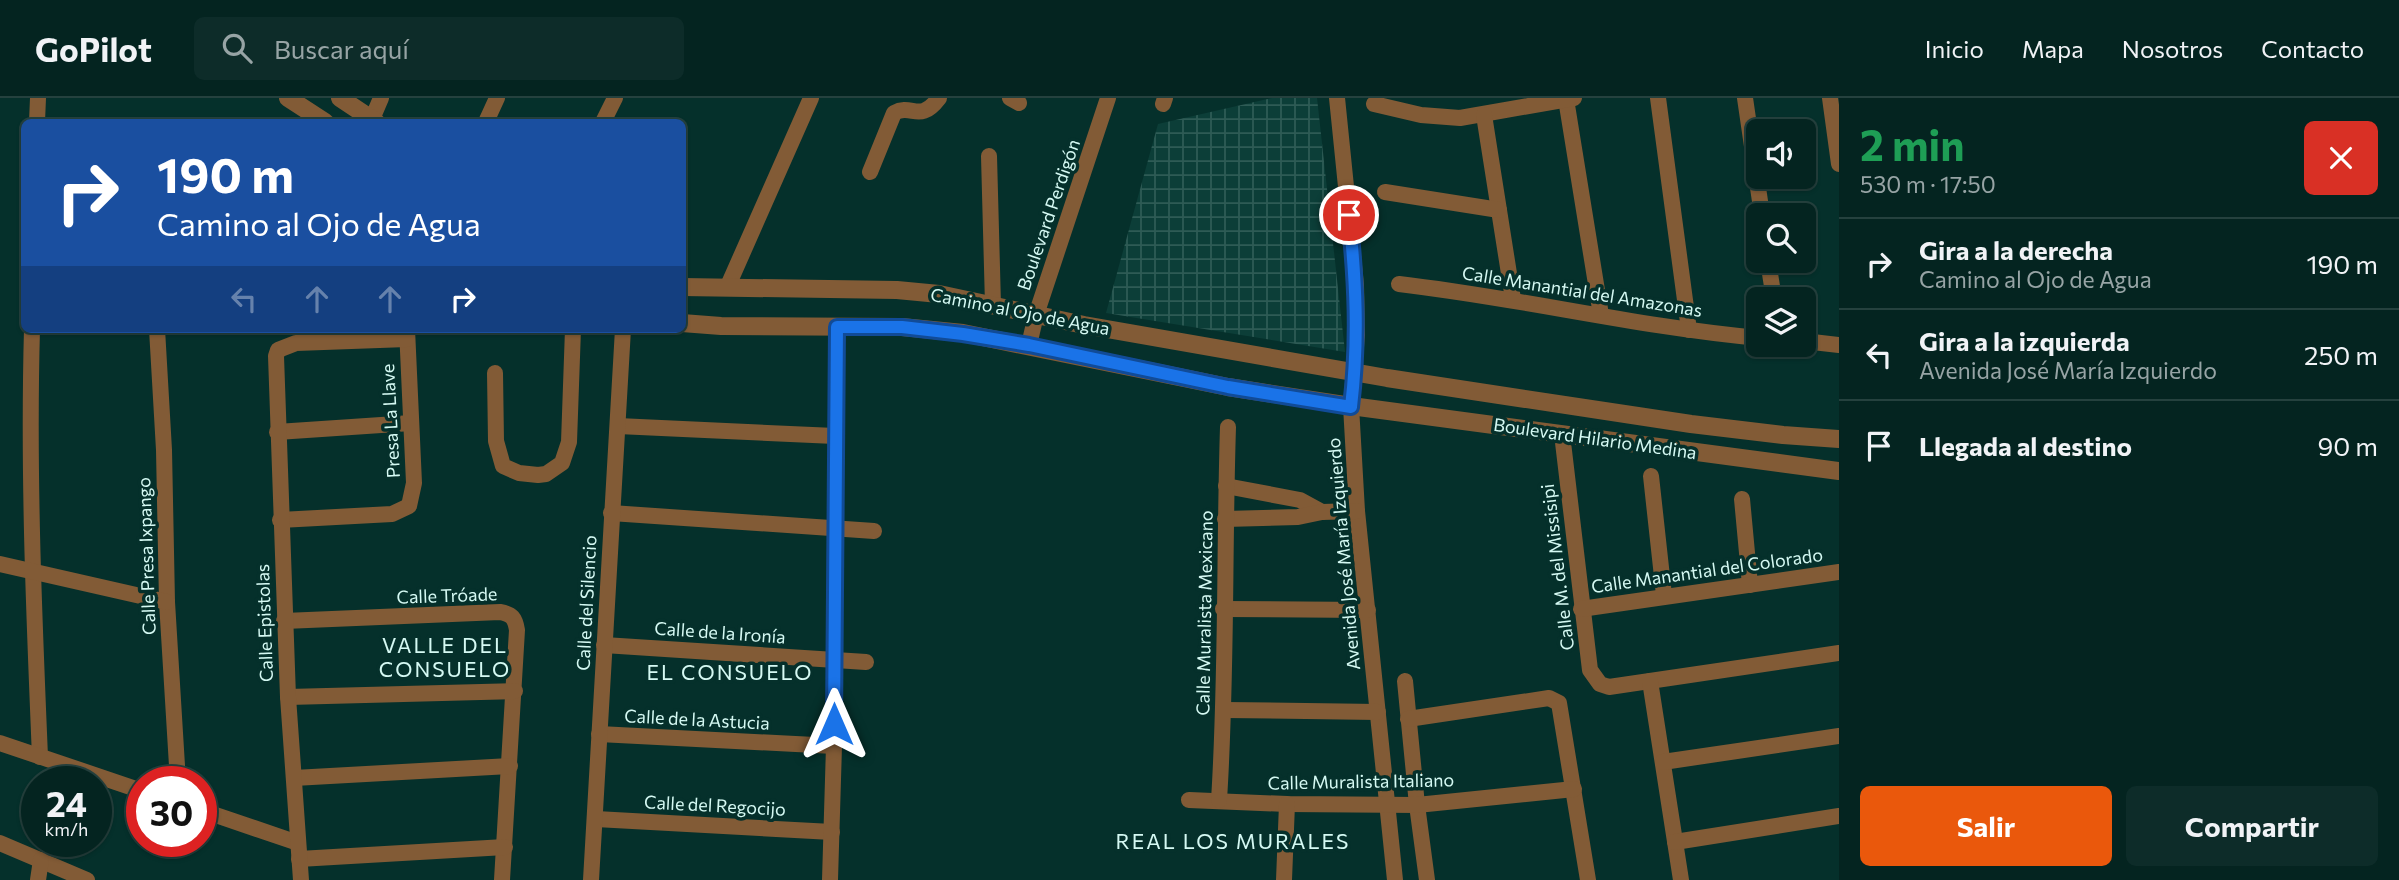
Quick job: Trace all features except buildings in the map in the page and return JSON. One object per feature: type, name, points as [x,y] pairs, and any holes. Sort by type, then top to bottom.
[{"type":"street","points":[[37,119],[38,98]]},
{"type":"street","points":[[288,98],[320,119]]},
{"type":"street","points":[[340,98],[371,119]]},
{"type":"street","points":[[375,119],[382,98]]},
{"type":"street","points":[[487,119],[496,98]]},
{"type":"street","points":[[605,119],[615,98]]},
{"type":"street","points":[[727,288],[811,98]]},
{"type":"street","points":[[870,172],[894,113],[900,110],[918,113],[927,111],[939,98]]},
{"type":"street","name":"Boulevard Perdigón","points":[[1029,345],[1036,315],[1108,98]]},
{"type":"street","name":"Avenida José María Izquierdo","points":[[1337,98],[1356,285],[1357,335],[1351,407],[1357,511],[1395,880]]},
{"type":"street","points":[[1658,98],[1689,330]]},
{"type":"street","points":[[1745,98],[1760,203]]},
{"type":"street","points":[[1830,98],[1839,164]]},
{"type":"street","points":[[1374,104],[1441,118],[1460,118],[1570,99],[1601,315]]},
{"type":"street","points":[[1485,115],[1513,299]]},
{"type":"street","points":[[989,156],[993,306]]},
{"type":"street","points":[[1385,192],[1499,210]]},
{"type":"street","name":"Calle Manantial del Amazonas","points":[[1399,284],[1513,299],[1689,330],[1746,337]]},
{"type":"street","name":"Camino al Ojo de Agua","points":[[686,287],[897,290],[939,294],[1036,315],[1355,372]]},
{"type":"street","name":"Camino al Ojo de Agua","points":[[686,323],[902,327],[963,334],[1029,345],[1228,387],[1351,407]]},
{"type":"street","points":[[830,880],[834,746],[837,327]]},
{"type":"street","points":[[32,333],[29,426],[40,757]]},
{"type":"street","name":"Calle Presa Ixpango","points":[[157,333],[167,602],[177,766]]},
{"type":"street","points":[[495,373],[496,441],[503,466],[519,473],[538,475],[553,470],[562,463],[569,442],[573,333]]},
{"type":"street","name":"Calle del Silencio","points":[[592,880],[623,333]]},
{"type":"street","name":"Calle Epistolas","points":[[301,880],[284,621],[275,364],[278,350],[296,343],[407,334]]},
{"type":"street","name":"Presa La Llave","points":[[280,520],[392,514],[409,506],[414,483],[407,334]]},
{"type":"street","points":[[1816,342],[1839,345]]},
{"type":"street","name":"Boulevard Hilario Medina","points":[[1355,372],[1690,424],[1839,439]]},
{"type":"street","name":"Boulevard Hilario Medina","points":[[1351,407],[1839,471]]},
{"type":"street","points":[[277,432],[411,424]]},
{"type":"street","points":[[618,426],[835,436]]},
{"type":"street","name":"Calle Muralista Mexicano","points":[[1219,800],[1224,710],[1223,609],[1228,427]]},
{"type":"street","name":"Calle M. del Missisipi","points":[[1562,434],[1590,670],[1600,684],[1609,687],[1650,681]]},
{"type":"street","points":[[1651,476],[1664,595]]},
{"type":"street","points":[[1226,486],[1300,500],[1322,512]]},
{"type":"street","points":[[1742,499],[1750,585]]},
{"type":"street","points":[[1225,519],[1298,517],[1322,512],[1357,511]]},
{"type":"street","points":[[611,513],[874,531]]},
{"type":"street","points":[[0,564],[167,602]]},
{"type":"street","name":"Calle Manantial del Colorado","points":[[1581,609],[1839,572]]},
{"type":"street","points":[[1223,609],[1368,610]]},
{"type":"street","name":"Calle Tróade","points":[[284,621],[500,612],[510,614],[516,620],[502,880]]},
{"type":"street","name":"Calle de la Ironía","points":[[604,645],[866,662]]},
{"type":"street","points":[[1681,880],[1650,681],[1839,653]]},
{"type":"street","points":[[1405,681],[1427,880]]},
{"type":"street","points":[[288,697],[514,691]]},
{"type":"street","points":[[1408,719],[1549,698],[1559,703],[1588,880]]},
{"type":"street","points":[[1224,710],[1378,712]]},
{"type":"street","name":"Calle de la Astucia","points":[[600,734],[834,746]]},
{"type":"street","points":[[1663,762],[1839,736]]},
{"type":"street","points":[[0,743],[126,786]]},
{"type":"street","points":[[294,778],[510,766]]},
{"type":"street","name":"Calle Muralista Italiano","points":[[1189,800],[1417,805],[1574,789]]},
{"type":"street","points":[[1284,880],[1287,804]]},
{"type":"street","points":[[1675,842],[1839,816]]},
{"type":"street","points":[[217,817],[298,851],[505,847]]},
{"type":"street","name":"Calle del Regocijo","points":[[596,818],[832,832]]},
{"type":"street","points":[[0,843],[87,880]]},
{"type":"street","points":[[38,880],[41,860]]},
{"type":"shaded area","points":[[1272,98],[1317,98],[1345,352],[1106,313],[1158,124]]},
{"type":"district","name":"VALLE DEL CONSUELO","points":[[445,658]]},
{"type":"district","name":"EL CONSUELO","points":[[730,673]]},
{"type":"district","name":"REAL LOS MURALES","points":[[1233,842]]},
{"type":"route","points":[[834,724],[837,327],[902,327],[963,334],[1029,345],[1228,387],[1351,407],[1357,335],[1356,285],[1349,215]]}]
